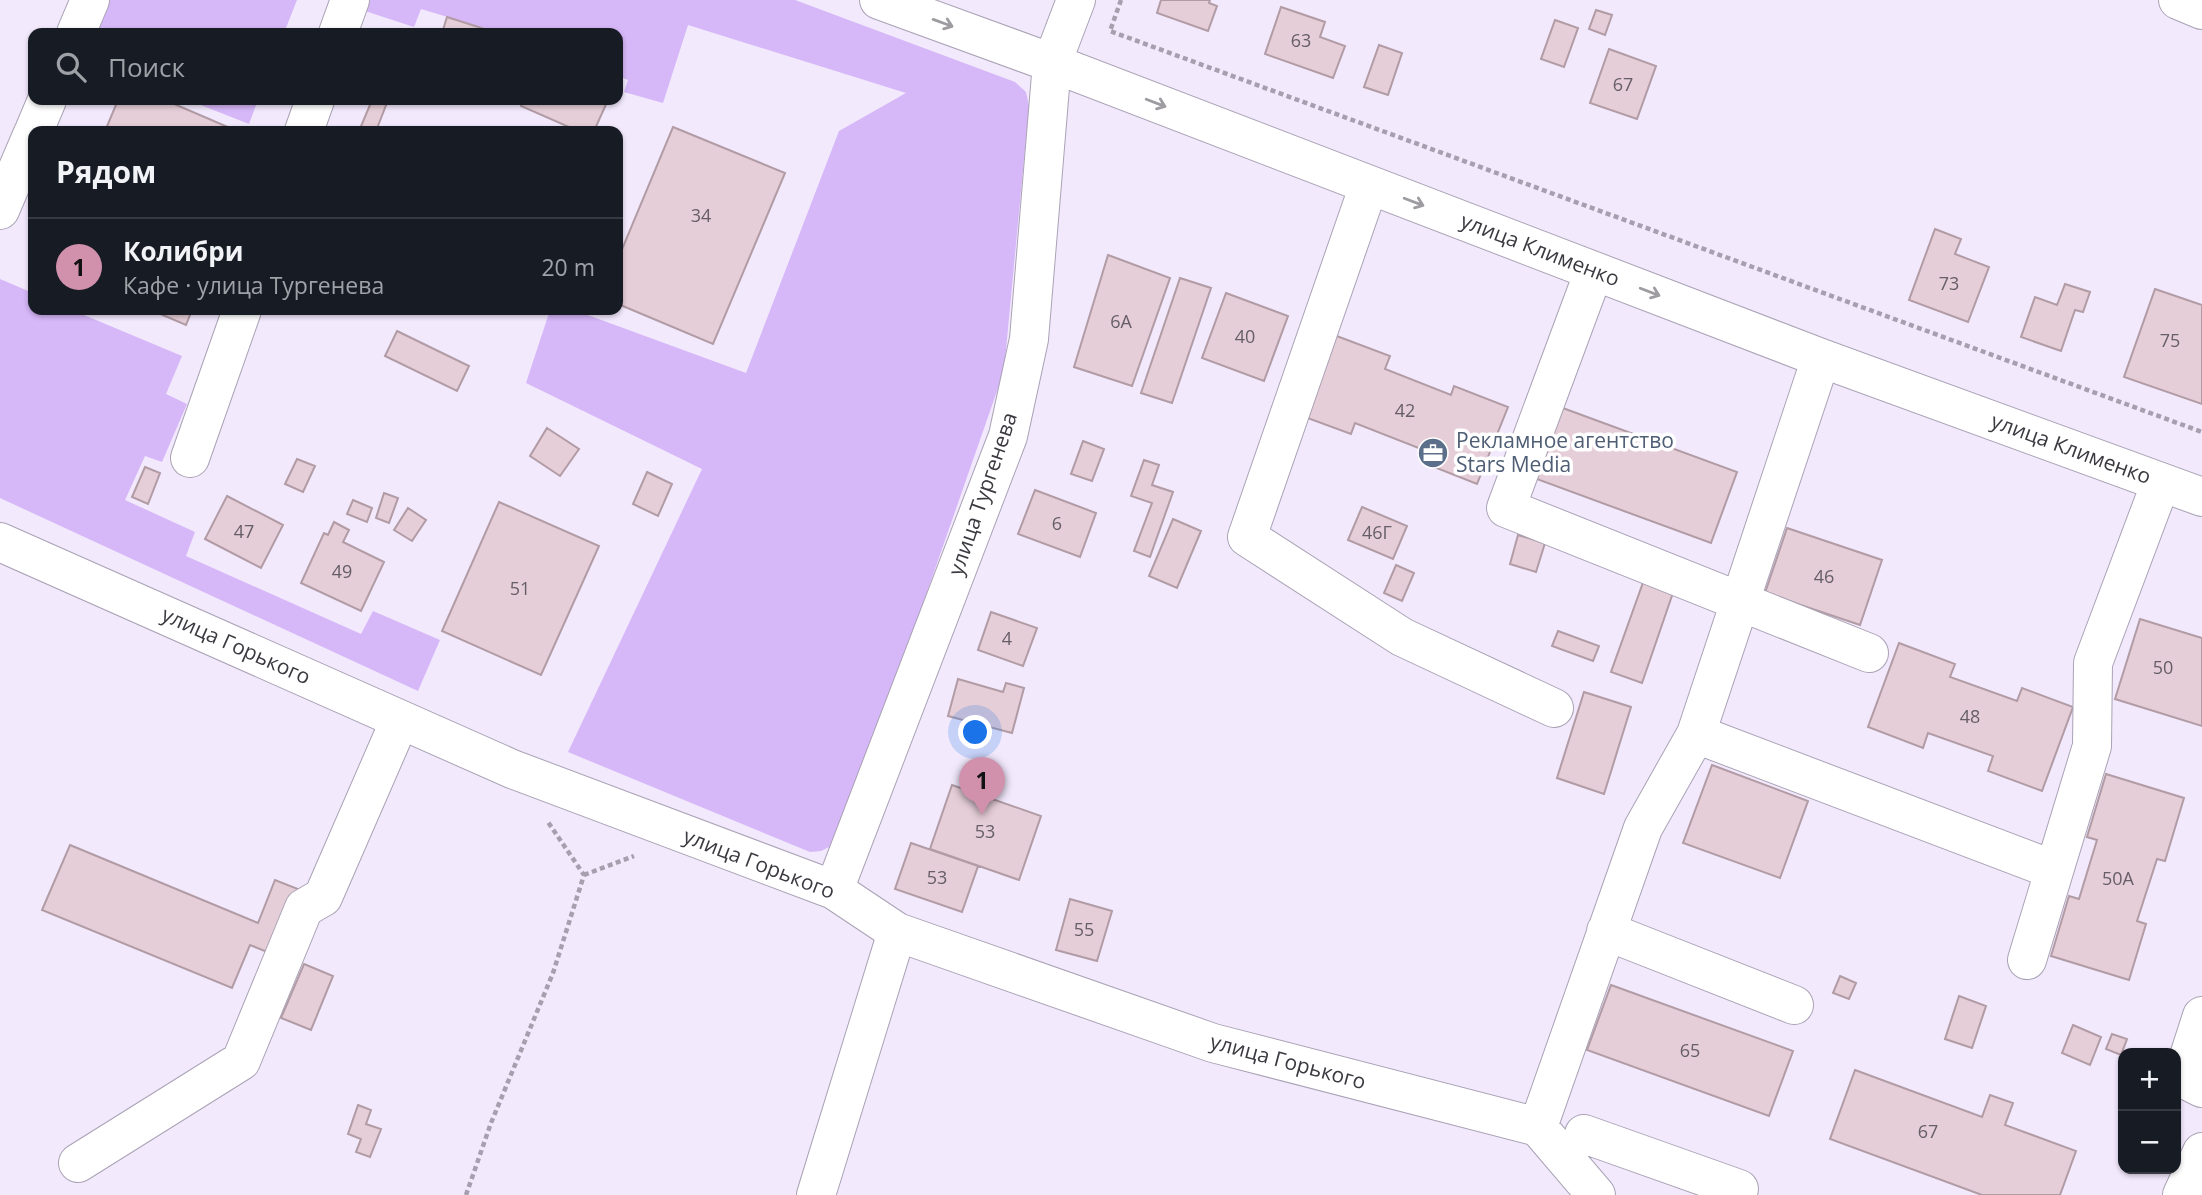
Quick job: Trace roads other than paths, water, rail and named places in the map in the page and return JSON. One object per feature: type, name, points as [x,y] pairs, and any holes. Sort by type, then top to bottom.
[{"type":"street","points":[[78,28],[90,0]]},
{"type":"street","points":[[340,28],[350,0]]},
{"type":"street","name":"улица Клименко","points":[[879,0],[1052,63],[1821,358],[2202,497]]},
{"type":"street","name":"улица Тургенева","points":[[834,890],[1008,436],[1029,339],[1052,63],[1076,0]]},
{"type":"street","points":[[2178,0],[2202,10]]},
{"type":"street","points":[[36,126],[45,105]]},
{"type":"street","points":[[306,126],[313,105]]},
{"type":"street","points":[[0,211],[28,146]]},
{"type":"street","points":[[1369,185],[1247,537],[1402,637],[1554,708]]},
{"type":"street","points":[[1594,271],[1506,508],[1869,653]]},
{"type":"street","points":[[190,458],[240,315]]},
{"type":"street","points":[[1596,1195],[1538,1127],[1643,828],[1696,734],[1821,358]]},
{"type":"street","points":[[2027,960],[2092,746],[2093,663],[2161,482]]},
{"type":"street","name":"улица Горького","points":[[0,542],[512,769],[834,890],[897,932],[1213,1043],[1538,1127]]},
{"type":"street","points":[[78,1163],[241,1061],[304,908],[323,897],[400,720]]},
{"type":"street","points":[[1696,734],[2054,870]]},
{"type":"street","points":[[1606,931],[1794,1005]]},
{"type":"street","points":[[816,1195],[897,932]]},
{"type":"street","points":[[2202,1016],[2182,1077],[2202,1087]]},
{"type":"street","points":[[1584,1134],[1739,1189],[1737,1195]]},
{"type":"street","points":[[2182,1195],[2202,1152]]},
{"type":"place","name":"Рекламное агентство Stars Media","points":[[1433,453]]},
{"type":"place","name":"Колибри","points":[[982,815]]}]
